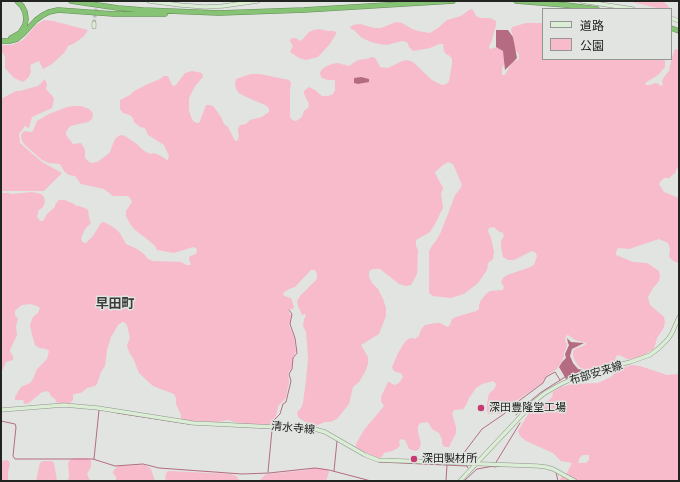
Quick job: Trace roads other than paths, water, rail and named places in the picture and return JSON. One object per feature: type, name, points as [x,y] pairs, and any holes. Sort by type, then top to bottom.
[{"type":"highway","points":[[1,40],[13,37],[20,33],[25,25],[25,12],[17,1]]},
{"type":"highway","points":[[71,1],[118,8],[219,13]]},
{"type":"highway","points":[[1,40],[10,41],[17,39],[43,15],[58,10],[136,15],[304,10],[453,1]]},
{"type":"highway","points":[[516,1],[589,8]]},
{"type":"main road","points":[[149,1],[205,7],[258,1]]},
{"type":"main road","points":[[581,1],[626,8]]},
{"type":"main road","name":"布部安来線","points":[[460,481],[535,401],[545,393],[583,374],[640,360],[650,355],[668,339],[679,317]]},
{"type":"main road","name":"清水寺線","points":[[1,410],[54,405],[74,405],[193,423],[315,429],[325,432],[364,455],[378,460],[546,467],[553,469],[575,481]]},
{"type":"waterway","points":[[273,425],[274,420],[280,414],[283,404],[286,402],[291,381],[289,374],[292,369],[293,358],[297,353],[295,338],[290,324],[292,314],[289,310]]},
{"type":"waterway","points":[[449,461],[463,454],[482,429],[504,414],[512,406],[543,383],[546,377],[555,372],[560,380]]},
{"type":"waterway","points":[[516,415],[540,393],[565,377]]},
{"type":"waterway","points":[[94,459],[100,410]]},
{"type":"waterway","points":[[117,413],[189,424]]},
{"type":"waterway","points":[[1,421],[15,424],[13,456],[15,459],[93,459],[115,466],[143,464],[159,468],[242,474],[269,473],[315,468],[329,470],[371,481]]},
{"type":"waterway","points":[[495,464],[520,423]]},
{"type":"waterway","points":[[228,426],[307,430]]},
{"type":"waterway","points":[[268,472],[272,430]]},
{"type":"waterway","points":[[334,471],[337,441]]},
{"type":"waterway","points":[[379,462],[467,466],[468,468]]},
{"type":"waterway","points":[[446,481],[447,465]]},
{"type":"waterway","points":[[464,481],[477,469],[494,466]]},
{"type":"waterway","points":[[494,467],[501,466]]},
{"type":"waterway","points":[[556,472],[558,481]]},
{"type":"tunnel","points":[[94,23],[97,1]]},
{"type":"place","name":"深田豊隆堂工場","points":[[481,408]]},
{"type":"place","name":"深田製材所","points":[[414,459]]},
{"type":"district","name":"早田町","points":[[115,304]]}]
